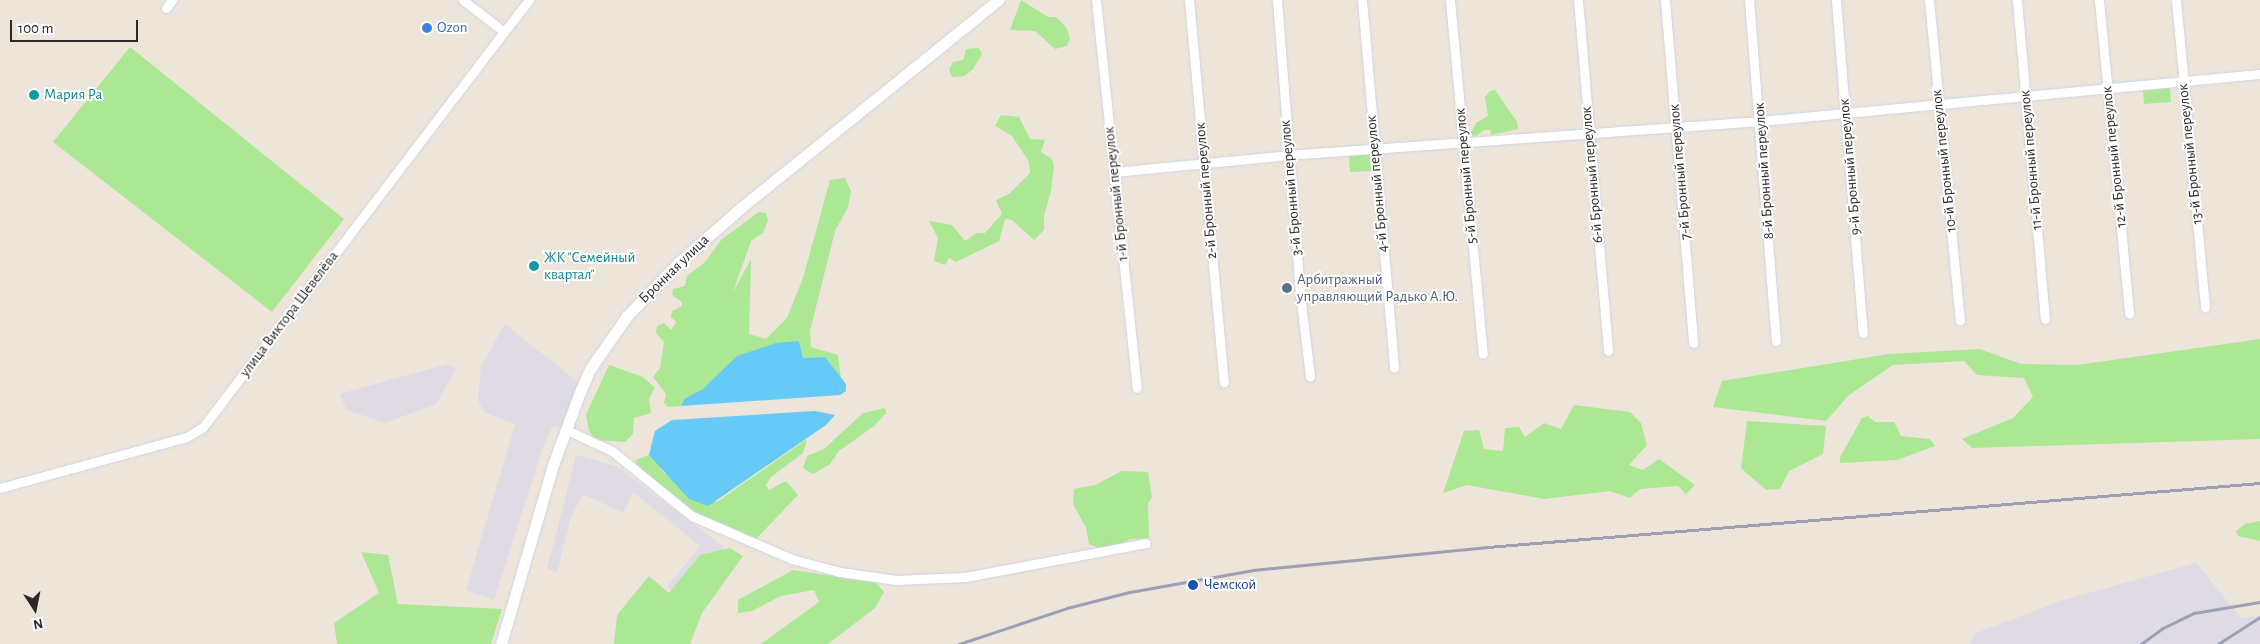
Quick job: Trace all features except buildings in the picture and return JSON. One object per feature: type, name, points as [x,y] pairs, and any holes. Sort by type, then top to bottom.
[{"type":"street","points":[[166,8],[172,0]]},
{"type":"street","points":[[463,0],[504,32]]},
{"type":"street","name":"улица Виктора Шевелёва","points":[[0,488],[186,437],[203,428],[529,0]]},
{"type":"street","name":"Бронная улица","points":[[501,644],[554,462],[590,368],[614,332],[648,292],[743,206],[998,0]]},
{"type":"street","name":"1-й Бронный переулок","points":[[1096,0],[1113,172],[1138,388]]},
{"type":"street","name":"2-й Бронный переулок","points":[[1189,0],[1224,382]]},
{"type":"street","name":"3-й Бронный переулок","points":[[1276,0],[1288,155],[1310,376]]},
{"type":"street","name":"4-й Бронный переулок","points":[[1362,0],[1394,368]]},
{"type":"street","name":"5-й Бронный переулок","points":[[1450,0],[1483,353]]},
{"type":"street","name":"6-й Бронный переулок","points":[[1578,0],[1608,350]]},
{"type":"street","name":"7-й Бронный переулок","points":[[1665,0],[1677,128],[1693,343]]},
{"type":"street","name":"8-й Бронный переулок","points":[[1749,0],[1776,341]]},
{"type":"street","name":"9-й Бронный переулок","points":[[1836,0],[1863,333]]},
{"type":"street","name":"10-й Бронный переулок","points":[[1928,0],[1960,321]]},
{"type":"street","name":"11-й Бронный переулок","points":[[2017,0],[2045,319]]},
{"type":"street","name":"12-й Бронный переулок","points":[[2099,0],[2129,314]]},
{"type":"street","name":"13-й Бронный переулок","points":[[2176,0],[2205,308]]},
{"type":"street","points":[[1113,172],[1288,155],[1374,151],[1760,121],[2025,94],[2183,83],[2260,74]]},
{"type":"street","points":[[567,430],[612,451],[692,516],[792,559],[840,572],[896,580],[965,577],[1146,544]]},
{"type":"shaded area","points":[[505,324],[579,383],[561,428],[553,426],[543,447],[494,600],[466,590],[515,424],[484,412],[478,400],[481,366]]},
{"type":"shaded area","points":[[448,364],[456,369],[436,404],[385,423],[347,410],[339,394]]},
{"type":"shaded area","points":[[576,455],[616,466],[724,547],[719,557],[710,551],[675,595],[667,587],[700,546],[633,492],[623,513],[583,494],[571,517],[557,572],[547,569]]},
{"type":"shaded area","points":[[2196,563],[2241,618],[2260,616],[2260,644],[1970,644],[1974,634],[2060,601]]},
{"type":"green space","points":[[1021,0],[1048,17],[1056,17],[1066,27],[1070,38],[1067,46],[1055,49],[1035,31],[1010,30]]},
{"type":"green space","points":[[130,47],[344,219],[272,312],[53,142]]},
{"type":"green space","points":[[979,48],[982,54],[973,69],[965,76],[952,77],[949,70],[953,62],[963,60],[966,49]]},
{"type":"green space","points":[[2170,88],[2171,102],[2144,104],[2143,90]]},
{"type":"green space","points":[[1495,90],[1517,122],[1518,129],[1491,135],[1490,130],[1484,130],[1476,136],[1470,135],[1476,123],[1488,116],[1485,97],[1490,91]]},
{"type":"green space","points":[[1001,115],[1019,117],[1030,139],[1045,140],[1041,152],[1052,159],[1054,166],[1051,191],[1044,216],[1044,230],[1034,240],[1012,220],[1005,219],[999,241],[956,262],[949,258],[945,265],[934,261],[938,238],[929,221],[952,225],[965,241],[977,233],[985,233],[1002,214],[996,200],[1009,194],[1030,173],[1029,162],[1012,136],[995,126]]},
{"type":"green space","points":[[1370,154],[1371,171],[1350,172],[1349,155]]},
{"type":"green space","points":[[845,178],[851,191],[848,207],[835,231],[810,331],[811,347],[838,355],[841,379],[825,357],[803,358],[799,341],[684,399],[681,406],[668,407],[664,403],[666,394],[653,377],[660,368],[664,342],[656,333],[657,326],[664,323],[671,330],[676,322],[671,317],[672,311],[682,306],[682,302],[672,295],[673,289],[685,286],[687,276],[705,262],[722,239],[759,212],[766,213],[768,220],[763,233],[751,241],[733,292],[751,259],[749,334],[766,339],[787,318],[803,278],[830,180]]},
{"type":"green space","points":[[2260,339],[2260,439],[1972,448],[1962,439],[2013,418],[2033,397],[2024,378],[1977,375],[1964,361],[1893,365],[1849,395],[1826,421],[1713,407],[1722,381],[1889,354],[1980,349],[2021,364],[2077,365]]},
{"type":"green space","points":[[609,365],[643,377],[655,388],[649,398],[651,413],[634,418],[633,434],[625,442],[596,440],[589,431],[586,415]]},
{"type":"green space","points":[[1574,405],[1630,412],[1641,423],[1647,445],[1629,465],[1643,470],[1659,459],[1695,485],[1686,494],[1678,486],[1640,489],[1630,498],[1610,491],[1544,499],[1467,485],[1443,493],[1464,431],[1479,430],[1484,449],[1503,451],[1505,428],[1519,427],[1525,437],[1544,423],[1561,429]]},
{"type":"green space","points":[[885,408],[886,413],[874,426],[839,451],[830,464],[813,474],[803,468],[807,456],[824,449],[863,413]]},
{"type":"green space","points":[[1868,416],[1875,422],[1894,422],[1901,436],[1930,439],[1935,446],[1897,460],[1840,463],[1840,457],[1862,418]]},
{"type":"green space","points":[[1747,421],[1826,426],[1823,454],[1789,471],[1780,489],[1766,490],[1741,468]]},
{"type":"green space","points":[[807,439],[803,453],[771,477],[766,485],[769,490],[786,481],[798,495],[756,539],[686,508],[637,469],[636,460],[649,455],[656,460],[664,473],[717,502]]},
{"type":"green space","points":[[1122,471],[1148,472],[1152,497],[1148,504],[1149,538],[1132,539],[1103,550],[1089,544],[1086,528],[1073,504],[1074,489],[1095,485]]},
{"type":"green space","points":[[2260,521],[2260,541],[2238,536],[2236,531],[2245,524]]},
{"type":"green space","points":[[730,548],[743,556],[702,613],[690,644],[614,644],[617,615],[649,576],[669,593],[700,555]]},
{"type":"green space","points":[[361,552],[388,555],[398,604],[502,609],[491,644],[337,644],[334,623],[379,593]]},
{"type":"green space","points":[[793,570],[853,579],[872,578],[884,592],[875,608],[828,644],[761,644],[819,602],[814,590],[781,596],[752,611],[738,613],[738,600]]},
{"type":"water","points":[[799,341],[803,358],[825,357],[846,384],[846,391],[840,395],[681,406],[684,399],[703,389],[737,356],[776,343]]},
{"type":"water","points":[[815,411],[835,415],[826,425],[708,506],[689,499],[649,455],[655,431],[672,420]]},
{"type":"railway","points":[[959,644],[1067,608],[1130,592],[1253,570],[1488,547],[2260,483]]},
{"type":"railway","points":[[2141,644],[2163,628],[2194,613],[2260,602]]},
{"type":"railway","points":[[2218,644],[2260,617]]},
{"type":"place","name":"Ozon","points":[[427,28]]},
{"type":"place","name":"Мария Ра","points":[[34,95]]},
{"type":"place","name":"ЖК \"Семейный квартал\"","points":[[534,266]]},
{"type":"place","name":"Арбитражный управляющий Радько А.Ю.","points":[[1287,288]]},
{"type":"place","name":"Чемской","points":[[1193,585]]}]
